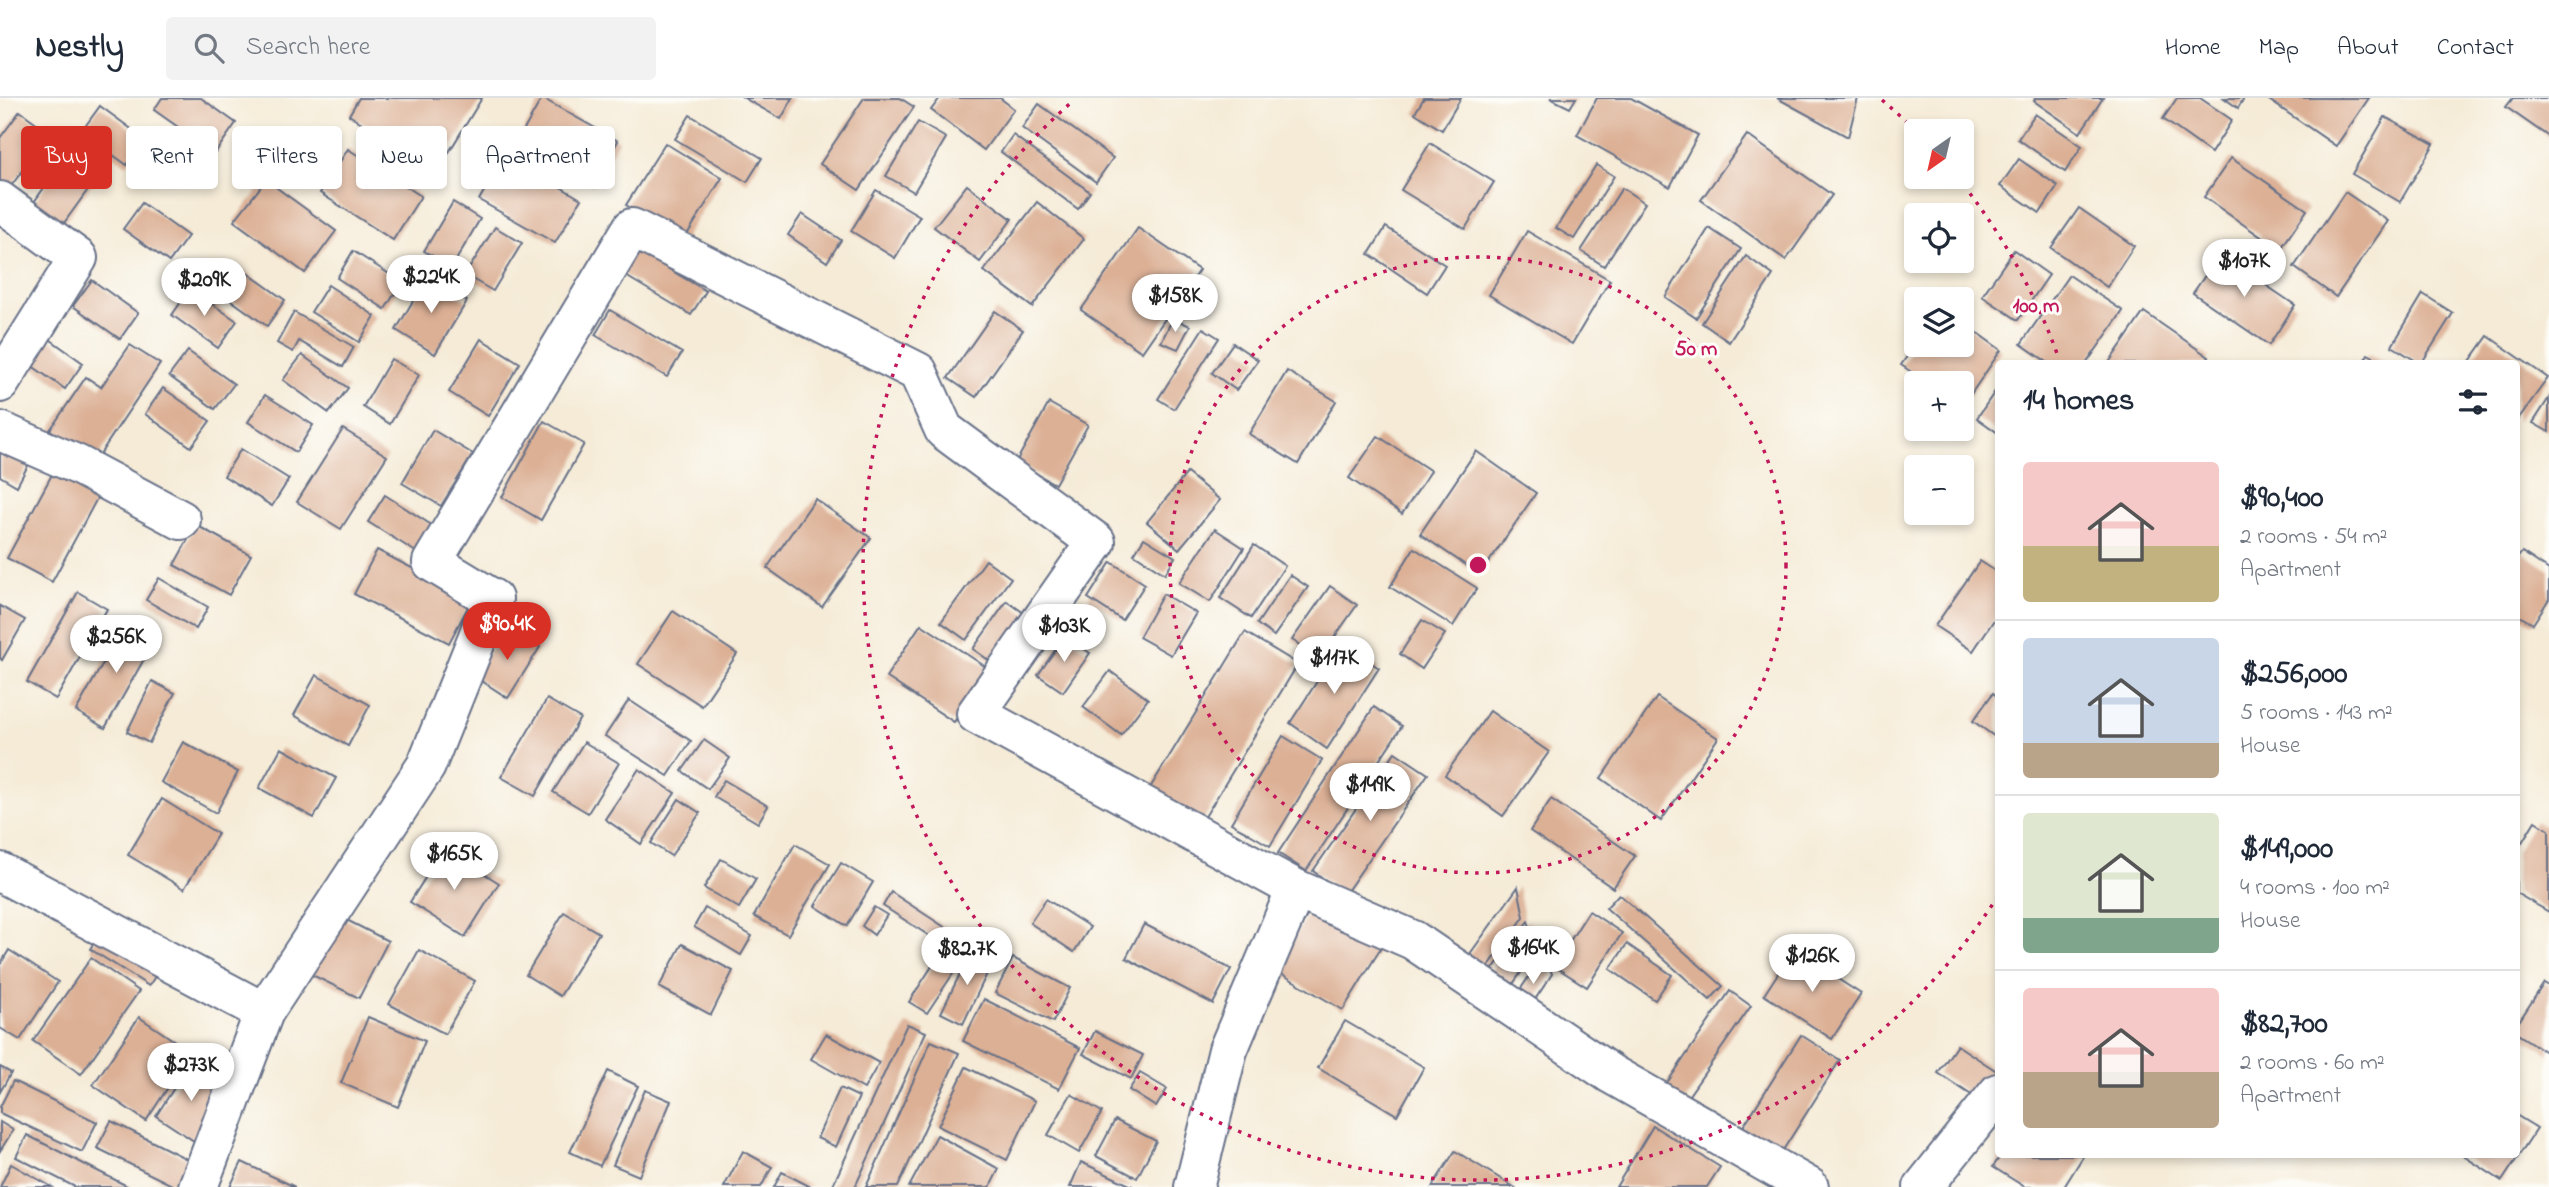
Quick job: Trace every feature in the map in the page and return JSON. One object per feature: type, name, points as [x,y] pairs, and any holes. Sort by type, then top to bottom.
[{"type":"street","points":[[0,201],[78,258],[0,383]]},
{"type":"street","points":[[198,1187],[264,1012],[426,766],[493,599],[432,562],[632,228],[918,372],[944,430],[1096,542],[976,714],[1296,889],[1413,940],[1611,1074],[1809,1187]]},
{"type":"street","points":[[0,431],[78,465],[181,520]]},
{"type":"street","points":[[0,872],[264,1012]]},
{"type":"street","points":[[1194,1187],[1228,1050],[1296,889]]},
{"type":"street","points":[[1923,1187],[1995,1097]]},
{"type":"building","points":[[162,98],[201,98],[236,123],[218,149],[218,126],[177,126],[154,110]]},
{"type":"building","points":[[359,98],[482,98],[465,126],[461,126],[461,132],[447,155],[447,126],[367,126],[349,115]]},
{"type":"building","points":[[542,98],[591,126],[526,126]]},
{"type":"building","points":[[744,98],[793,98],[781,119]]},
{"type":"building","points":[[864,98],[900,98],[914,107],[859,190],[820,164]]},
{"type":"building","points":[[940,98],[1000,98],[1014,109],[984,150],[931,110]]},
{"type":"building","points":[[1424,98],[1461,98],[1442,130],[1415,113]]},
{"type":"building","points":[[1550,98],[1576,98],[1570,108]]},
{"type":"building","points":[[1597,98],[1631,98],[1698,135],[1670,187],[1577,135]]},
{"type":"building","points":[[1777,98],[1858,98],[1848,137]]},
{"type":"building","points":[[2035,98],[2103,98],[2080,133],[2034,101]]},
{"type":"building","points":[[2177,98],[2200,98],[2232,120],[2211,153],[2163,119]]},
{"type":"building","points":[[2224,98],[2244,98],[2238,108]]},
{"type":"building","points":[[2266,98],[2369,98],[2336,146]]},
{"type":"building","points":[[2513,98],[2549,98],[2549,137],[2506,107]]},
{"type":"building","points":[[1039,104],[1113,158],[1096,182],[1022,128]]},
{"type":"building","points":[[100,106],[127,126],[126,164],[112,154],[112,126],[85,126]]},
{"type":"building","points":[[20,111],[40,126],[21,126],[21,173],[6,193],[0,189],[0,138]]},
{"type":"building","points":[[2035,114],[2082,146],[2065,172],[2018,139]]},
{"type":"building","points":[[690,115],[762,158],[747,182],[675,139]]},
{"type":"building","points":[[2385,117],[2434,144],[2400,202],[2352,174]]},
{"type":"building","points":[[918,122],[946,138],[914,192],[886,176]]},
{"type":"building","points":[[1013,135],[1090,192],[1078,209],[1001,152]]},
{"type":"building","points":[[1747,135],[1832,195],[1786,260],[1701,200]]},
{"type":"building","points":[[665,143],[722,178],[683,241],[626,205]]},
{"type":"building","points":[[1430,143],[1494,182],[1465,229],[1401,190]]},
{"type":"building","points":[[348,149],[356,154],[356,189],[410,189],[421,196],[393,240],[320,193],[323,189],[342,189],[342,158]]},
{"type":"building","points":[[2231,158],[2307,210],[2280,250],[2204,197]]},
{"type":"building","points":[[2019,159],[2058,186],[2040,213],[2000,186]]},
{"type":"building","points":[[1596,165],[1614,176],[1574,239],[1556,228]]},
{"type":"building","points":[[967,185],[1012,219],[980,262],[934,227]]},
{"type":"building","points":[[1622,188],[1645,203],[1604,266],[1581,251]]},
{"type":"building","points":[[43,189],[88,189],[56,234],[27,212]]},
{"type":"building","points":[[259,189],[278,189],[336,231],[305,273],[234,221]]},
{"type":"building","points":[[485,189],[564,189],[581,199],[555,243],[479,200]]},
{"type":"building","points":[[876,190],[920,216],[895,258],[851,231]]},
{"type":"building","points":[[2345,192],[2388,221],[2336,297],[2294,267]]},
{"type":"building","points":[[453,202],[480,219],[452,267],[424,251]]},
{"type":"building","points":[[1037,202],[1084,239],[1032,307],[984,271]]},
{"type":"building","points":[[142,203],[188,236],[169,262],[123,229]]},
{"type":"building","points":[[2079,208],[2134,246],[2107,287],[2051,248]]},
{"type":"building","points":[[802,214],[841,240],[827,262],[788,235]]},
{"type":"building","points":[[495,227],[522,243],[493,291],[465,275]]},
{"type":"building","points":[[1386,227],[1445,265],[1427,293],[1369,254]]},
{"type":"building","points":[[1138,228],[1199,270],[1142,352],[1081,310]]},
{"type":"building","points":[[1709,228],[1741,249],[1696,318],[1665,297]]},
{"type":"building","points":[[1527,231],[1610,280],[1572,344],[1489,295]]},
{"type":"building","points":[[633,248],[706,291],[691,315],[619,272]]},
{"type":"building","points":[[2014,250],[2049,275],[2018,320],[1982,296]]},
{"type":"building","points":[[353,251],[402,282],[385,309],[337,278]]},
{"type":"building","points":[[2220,254],[2295,305],[2269,345],[2193,293]]},
{"type":"building","points":[[1746,256],[1773,275],[1729,342],[1702,323]]},
{"type":"building","points":[[239,267],[285,300],[267,326],[221,293]]},
{"type":"building","points":[[2069,275],[2123,311],[2089,360],[2044,360],[2021,344]]},
{"type":"building","points":[[427,277],[467,301],[435,354],[396,330]]},
{"type":"building","points":[[92,280],[138,313],[120,339],[73,306]]},
{"type":"building","points":[[328,285],[375,316],[359,342],[311,312]]},
{"type":"building","points":[[190,289],[237,321],[218,348],[172,315]]},
{"type":"building","points":[[2423,294],[2453,313],[2424,360],[2415,360],[2392,346]]},
{"type":"building","points":[[610,310],[682,353],[667,377],[595,335]]},
{"type":"building","points":[[995,311],[1023,330],[976,397],[948,378]]},
{"type":"building","points":[[294,312],[354,347],[343,367],[299,341],[293,352],[277,343]]},
{"type":"building","points":[[2144,312],[2209,357],[2207,360],[2111,360]]},
{"type":"building","points":[[1173,318],[1190,326],[1178,349],[1161,342]]},
{"type":"building","points":[[1203,328],[1219,338],[1174,409],[1158,399]]},
{"type":"building","points":[[37,330],[83,363],[65,389],[18,356]]},
{"type":"building","points":[[1974,331],[2001,350],[1974,389],[1974,371],[1910,371],[1901,365],[1907,357],[1974,357]]},
{"type":"building","points":[[2488,336],[2548,378],[2520,416],[2520,360],[2471,360]]},
{"type":"building","points":[[481,339],[520,363],[488,416],[449,392]]},
{"type":"building","points":[[1233,343],[1258,360],[1236,390],[1212,373]]},
{"type":"building","points":[[130,345],[160,364],[96,460],[50,430],[86,377],[101,387]]},
{"type":"building","points":[[188,351],[234,384],[215,409],[169,376]]},
{"type":"building","points":[[2368,354],[2379,360],[2364,360]]},
{"type":"building","points":[[302,355],[348,388],[329,413],[283,380]]},
{"type":"building","points":[[391,359],[419,375],[390,424],[363,407]]},
{"type":"building","points":[[1287,371],[1336,401],[1298,464],[1249,434]]},
{"type":"building","points":[[163,388],[210,421],[191,447],[145,414]]},
{"type":"building","points":[[1995,391],[1995,431],[1977,418]]},
{"type":"building","points":[[265,395],[313,425],[296,452],[248,422]]},
{"type":"building","points":[[2549,398],[2549,432],[2533,423]]},
{"type":"building","points":[[1049,403],[1088,425],[1055,484],[1016,462]]},
{"type":"building","points":[[544,421],[584,444],[541,520],[502,497]]},
{"type":"building","points":[[343,429],[387,456],[341,529],[297,502]]},
{"type":"building","points":[[433,430],[473,454],[441,506],[402,483]]},
{"type":"building","points":[[1378,436],[1431,471],[1402,514],[1349,478]]},
{"type":"building","points":[[0,440],[32,458],[17,486],[0,476]]},
{"type":"building","points":[[241,449],[289,479],[272,506],[224,476]]},
{"type":"building","points":[[1476,451],[1536,493],[1480,575],[1420,534]]},
{"type":"building","points":[[56,467],[101,491],[52,582],[7,558]]},
{"type":"building","points":[[1187,473],[1220,500],[1179,549],[1147,522]]},
{"type":"building","points":[[385,495],[433,526],[416,552],[368,522]]},
{"type":"building","points":[[815,499],[871,538],[822,607],[767,568]]},
{"type":"building","points":[[196,525],[251,555],[229,595],[174,565]]},
{"type":"building","points":[[1215,529],[1244,548],[1210,602],[1179,583]]},
{"type":"building","points":[[1144,538],[1175,557],[1165,574],[1134,554]]},
{"type":"building","points":[[1254,545],[1285,566],[1251,618],[1220,598]]},
{"type":"building","points":[[1414,548],[1477,588],[1453,626],[1390,587]]},
{"type":"building","points":[[377,550],[472,599],[449,643],[354,594]]},
{"type":"building","points":[[2522,552],[2549,570],[2549,599],[2533,624],[2520,616]]},
{"type":"building","points":[[986,560],[1011,578],[966,640],[941,622]]},
{"type":"building","points":[[1980,561],[1995,571],[1995,618],[1973,651],[1935,626]]},
{"type":"building","points":[[1111,562],[1145,584],[1122,620],[1088,598]]},
{"type":"building","points":[[1290,575],[1308,587],[1274,636],[1257,624]]},
{"type":"building","points":[[159,578],[208,607],[196,629],[146,600]]},
{"type":"building","points":[[1330,586],[1357,605],[1320,658],[1292,640]]},
{"type":"building","points":[[78,592],[107,609],[56,699],[27,682]]},
{"type":"building","points":[[1163,594],[1196,613],[1171,655],[1139,637]]},
{"type":"building","points":[[1007,601],[1038,623],[1004,671],[973,649]]},
{"type":"building","points":[[0,606],[25,620],[2,660],[0,658]]},
{"type":"building","points":[[673,611],[737,654],[702,706],[638,664]]},
{"type":"building","points":[[1422,620],[1445,634],[1422,669],[1400,654]]},
{"type":"building","points":[[127,621],[156,638],[105,728],[76,711]]},
{"type":"building","points":[[921,624],[989,669],[954,722],[886,677]]},
{"type":"building","points":[[505,626],[540,647],[508,698],[474,676]]},
{"type":"building","points":[[1245,632],[1298,664],[1203,820],[1150,788]]},
{"type":"building","points":[[1065,636],[1090,653],[1063,692],[1038,675]]},
{"type":"building","points":[[1342,643],[1379,668],[1327,749],[1290,723]]},
{"type":"building","points":[[1110,671],[1148,699],[1121,735],[1083,707]]},
{"type":"building","points":[[316,675],[370,705],[348,746],[294,715]]},
{"type":"building","points":[[152,681],[175,693],[149,743],[127,732]]},
{"type":"building","points":[[1993,693],[1995,737],[1973,721]]},
{"type":"building","points":[[1657,697],[1718,738],[1661,821],[1601,778]]},
{"type":"building","points":[[547,699],[580,718],[535,796],[501,777]]},
{"type":"building","points":[[629,700],[691,741],[668,776],[605,736]]},
{"type":"building","points":[[1374,707],[1402,726],[1306,871],[1278,853]]},
{"type":"building","points":[[1490,711],[1549,752],[1503,816],[1445,775]]},
{"type":"building","points":[[1283,736],[1322,760],[1270,846],[1231,823]]},
{"type":"building","points":[[704,740],[730,758],[708,789],[682,771]]},
{"type":"building","points":[[183,742],[238,772],[216,813],[161,782]]},
{"type":"building","points":[[584,742],[619,763],[588,813],[553,792]]},
{"type":"building","points":[[281,748],[336,778],[314,818],[259,788]]},
{"type":"building","points":[[1395,752],[1428,774],[1345,894],[1313,871]]},
{"type":"building","points":[[639,769],[675,793],[641,844],[605,819]]},
{"type":"building","points":[[724,780],[768,806],[758,823],[714,797]]},
{"type":"building","points":[[162,799],[218,834],[184,889],[128,855]]},
{"type":"building","points":[[679,799],[700,813],[671,856],[651,843]]},
{"type":"building","points":[[1551,799],[1635,856],[1613,888],[1530,831]]},
{"type":"building","points":[[2535,821],[2549,830],[2549,912],[2520,895],[2520,845]]},
{"type":"building","points":[[795,844],[830,864],[788,935],[754,916]]},
{"type":"building","points":[[444,848],[499,883],[465,937],[410,902]]},
{"type":"building","points":[[721,859],[756,879],[739,908],[704,888]]},
{"type":"building","points":[[841,863],[873,882],[847,926],[815,906]]},
{"type":"building","points":[[1518,887],[1524,917],[1480,978],[1462,965]]},
{"type":"building","points":[[891,892],[972,945],[927,1013],[909,1002],[945,946],[883,906]]},
{"type":"building","points":[[1619,894],[1723,986],[1710,1000],[1606,908]]},
{"type":"building","points":[[1046,899],[1090,927],[1074,952],[1030,923]]},
{"type":"building","points":[[1315,902],[1384,943],[1343,1010],[1275,970]]},
{"type":"building","points":[[874,907],[887,915],[874,935],[862,926]]},
{"type":"building","points":[[705,908],[752,936],[741,955],[694,927]]},
{"type":"building","points":[[329,911],[388,941],[359,998],[300,969]]},
{"type":"building","points":[[1589,911],[1622,933],[1587,987],[1554,966]]},
{"type":"building","points":[[564,912],[599,933],[560,996],[526,975]]},
{"type":"building","points":[[1528,921],[1538,948],[1506,994],[1485,980]]},
{"type":"building","points":[[1144,924],[1231,969],[1213,1004],[1126,958]]},
{"type":"building","points":[[98,936],[157,973],[149,986],[90,949]]},
{"type":"building","points":[[682,944],[733,971],[711,1015],[659,987]]},
{"type":"building","points":[[1627,944],[1672,975],[1655,1000],[1610,969]]},
{"type":"building","points":[[9,950],[58,982],[20,1040],[0,1028],[0,965]]},
{"type":"building","points":[[419,950],[475,981],[445,1034],[389,1004]]},
{"type":"building","points":[[1793,950],[1861,994],[1832,1039],[1764,995]]},
{"type":"building","points":[[971,951],[993,961],[963,1024],[941,1013]]},
{"type":"building","points":[[1545,953],[1552,974],[1526,1013],[1511,1003]]},
{"type":"building","points":[[91,958],[139,991],[81,1074],[33,1041]]},
{"type":"building","points":[[1013,958],[1070,988],[1053,1022],[995,993]]},
{"type":"building","points":[[2544,983],[2549,986],[2549,1054],[2520,1036],[2520,1020]]},
{"type":"building","points":[[1730,991],[1751,1006],[1680,1108],[1660,1093]]},
{"type":"building","points":[[984,999],[1080,1048],[1059,1089],[963,1041]]},
{"type":"building","points":[[139,1017],[191,1052],[146,1121],[93,1085]]},
{"type":"building","points":[[368,1017],[425,1041],[398,1107],[341,1083]]},
{"type":"building","points":[[1345,1021],[1424,1067],[1397,1115],[1318,1068]]},
{"type":"building","points":[[907,1024],[926,1032],[855,1187],[832,1187]]},
{"type":"building","points":[[1095,1031],[1143,1055],[1131,1079],[1083,1054]]},
{"type":"building","points":[[826,1034],[879,1063],[864,1089],[811,1059]]},
{"type":"building","points":[[1801,1035],[1840,1060],[1778,1158],[1739,1133]]},
{"type":"building","points":[[931,1041],[959,1053],[898,1187],[866,1187]]},
{"type":"building","points":[[1957,1045],[1995,1070],[1995,1111],[1938,1073]]},
{"type":"building","points":[[189,1065],[227,1090],[194,1141],[156,1116]]},
{"type":"building","points":[[0,1067],[11,1073],[0,1092]]},
{"type":"building","points":[[966,1067],[1035,1101],[1007,1160],[938,1126]]},
{"type":"building","points":[[608,1071],[638,1086],[600,1166],[570,1152]]},
{"type":"building","points":[[1140,1073],[1167,1089],[1156,1107],[1129,1090]]},
{"type":"building","points":[[13,1081],[97,1122],[82,1152],[0,1113],[0,1107]]},
{"type":"building","points":[[840,1088],[859,1097],[836,1147],[817,1138]]},
{"type":"building","points":[[645,1090],[671,1101],[639,1176],[613,1165]]},
{"type":"building","points":[[1071,1094],[1102,1112],[1079,1153],[1048,1135]]},
{"type":"building","points":[[2520,1117],[2537,1128],[2520,1154]]},
{"type":"building","points":[[1115,1120],[1156,1141],[1137,1178],[1096,1156]]},
{"type":"building","points":[[111,1121],[197,1164],[187,1187],[176,1187],[97,1148]]},
{"type":"building","points":[[0,1122],[13,1130],[0,1151]]},
{"type":"building","points":[[1653,1126],[1720,1167],[1707,1187],[1616,1187]]},
{"type":"building","points":[[27,1135],[129,1187],[75,1187],[16,1157]]},
{"type":"building","points":[[937,1135],[999,1169],[990,1187],[909,1187]]},
{"type":"building","points":[[743,1151],[772,1167],[761,1187],[724,1187]]},
{"type":"building","points":[[1455,1151],[1514,1187],[1432,1187]]},
{"type":"building","points":[[1999,1158],[2082,1158],[2064,1187],[2025,1187],[1993,1167]]},
{"type":"building","points":[[2467,1158],[2517,1158],[2502,1181]]},
{"type":"building","points":[[242,1162],[295,1187],[230,1187]]},
{"type":"building","points":[[1081,1162],[1134,1187],[1070,1187]]},
{"type":"building","points":[[11,1164],[52,1187],[0,1187]]},
{"type":"building","points":[[782,1172],[811,1187],[774,1187]]}]
